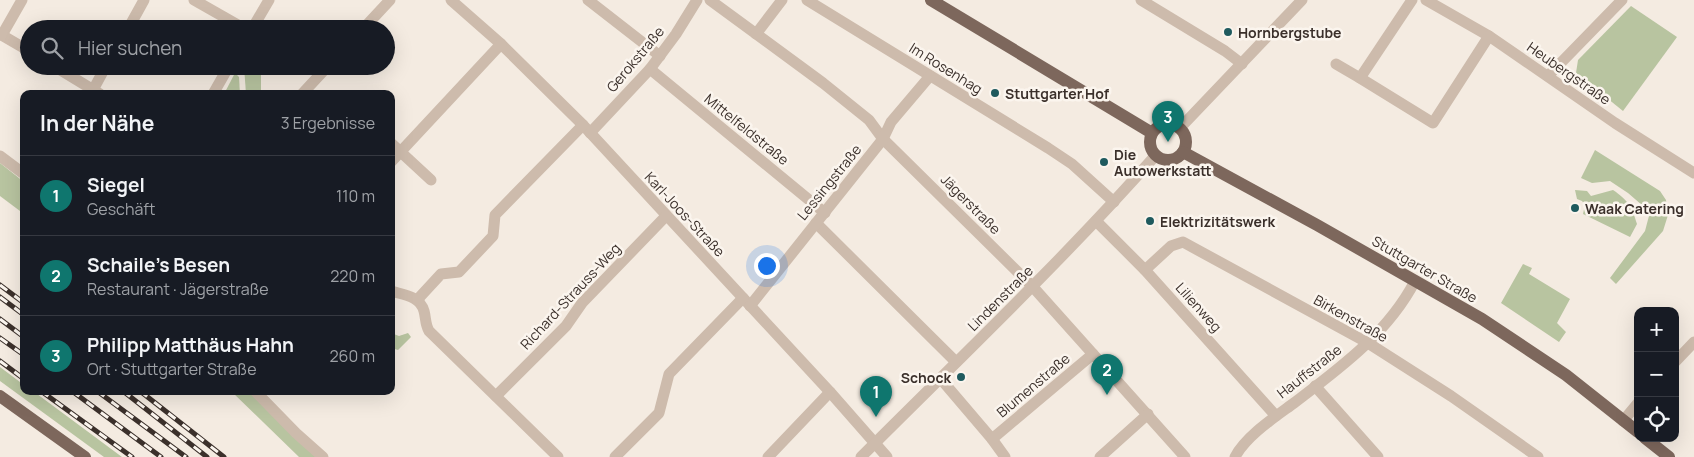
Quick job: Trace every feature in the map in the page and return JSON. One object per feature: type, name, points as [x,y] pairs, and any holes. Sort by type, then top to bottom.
[{"type":"main road","points":[[931,0],[1152,133]]},
{"type":"main road","points":[[1173,124],[1180,128],[1186,140],[1183,152],[1177,158],[1170,161],[1154,156],[1149,145],[1152,133],[1157,127],[1173,124]]},
{"type":"main road","name":"Stuttgarter Straße","points":[[1183,152],[1305,218],[1518,342],[1566,375],[1634,429]]},
{"type":"main road","points":[[0,396],[85,457]]},
{"type":"main road","points":[[1650,442],[1669,457]]},
{"type":"street","points":[[20,46],[1,34],[22,0]]},
{"type":"street","points":[[133,20],[144,0]]},
{"type":"street","points":[[194,0],[235,20]]},
{"type":"street","points":[[257,20],[269,0]]},
{"type":"street","points":[[371,20],[390,0]]},
{"type":"street","name":"Karl-Joos-Straße","points":[[451,0],[501,44],[586,129],[830,392],[887,457]]},
{"type":"street","points":[[588,0],[660,56]]},
{"type":"street","name":"Gerokstraße","points":[[417,300],[441,274],[459,272],[494,236],[495,215],[650,69],[697,0]]},
{"type":"street","name":"Jägerstraße","points":[[710,0],[824,83],[868,120],[1033,287],[1185,457]]},
{"type":"street","points":[[756,34],[782,0]]},
{"type":"street","name":"Im Rosenhag","points":[[807,0],[1072,164],[1114,202]]},
{"type":"street","points":[[1141,0],[1225,51],[1242,64]]},
{"type":"street","points":[[1180,128],[1300,0]]},
{"type":"street","points":[[1360,78],[1412,0]]},
{"type":"street","name":"Heubergstraße","points":[[1426,0],[1489,36],[1615,123],[1694,173]]},
{"type":"street","points":[[1548,76],[1622,0]]},
{"type":"street","points":[[1336,64],[1434,123],[1489,36]]},
{"type":"street","points":[[395,158],[501,44]]},
{"type":"street","name":"Mittelfeldstraße","points":[[650,69],[825,213]]},
{"type":"street","points":[[69,75],[93,90]]},
{"type":"street","points":[[97,90],[103,75]]},
{"type":"street","points":[[214,90],[224,75]]},
{"type":"street","points":[[306,90],[319,75]]},
{"type":"street","name":"Lessingstraße","points":[[615,457],[659,413],[662,395],[669,374],[746,302],[825,213],[884,138],[892,122],[930,76]]},
{"type":"street","points":[[395,147],[431,180]]},
{"type":"street","points":[[0,156],[20,171]]},
{"type":"street","name":"Lindenstraße","points":[[861,457],[1033,287],[1114,202],[1154,156]]},
{"type":"street","name":"Richard-Strauss-Weg","points":[[496,396],[566,326],[582,303],[666,216]]},
{"type":"street","name":"Lilienweg","points":[[1096,221],[1145,270],[1276,416]]},
{"type":"street","points":[[816,223],[956,362]]},
{"type":"street","name":"Birkenstraße","points":[[1145,270],[1171,246],[1183,242],[1368,343],[1451,396],[1538,457]]},
{"type":"street","name":"Hauffstraße","points":[[1235,457],[1240,447],[1276,416],[1368,343],[1386,325],[1401,305],[1415,281]]},
{"type":"street","points":[[395,293],[417,300],[424,310],[428,331],[558,457]]},
{"type":"street","points":[[1679,358],[1694,342]]},
{"type":"street","name":"Blumenstraße","points":[[992,439],[1093,354]]},
{"type":"street","points":[[940,378],[1005,457]]},
{"type":"street","points":[[1315,386],[1378,457]]},
{"type":"street","points":[[768,457],[830,392]]},
{"type":"street","points":[[259,395],[296,434],[323,457]]},
{"type":"street","points":[[1623,421],[1634,408]]},
{"type":"street","points":[[1100,457],[1148,414]]},
{"type":"green space","points":[[1631,6],[1677,37],[1623,111],[1576,73],[1578,60]]},
{"type":"green space","points":[[234,75],[237,75],[239,77],[240,90],[226,90]]},
{"type":"green space","points":[[245,75],[261,75],[261,90],[246,90]]},
{"type":"green space","points":[[1595,150],[1660,191],[1666,200],[1668,215],[1663,231],[1616,284],[1610,278],[1645,231],[1650,212],[1628,193],[1610,181],[1592,183],[1581,178]]},
{"type":"green space","points":[[0,163],[20,179],[20,211],[0,196]]},
{"type":"green space","points":[[1575,190],[1587,191],[1591,196],[1613,190],[1622,197],[1631,208],[1637,224],[1630,237],[1583,214],[1585,205],[1577,199]]},
{"type":"green space","points":[[1523,264],[1532,268],[1529,274],[1570,299],[1557,323],[1566,332],[1559,342],[1501,303]]},
{"type":"green space","points":[[408,333],[411,337],[398,350],[395,349],[395,334],[399,336]]},
{"type":"green space","points":[[0,367],[20,382],[20,395],[38,395],[122,457],[104,457],[0,381]]},
{"type":"green space","points":[[235,395],[252,395],[316,457],[299,457]]},
{"type":"railway","points":[[0,285],[20,300]]},
{"type":"railway","points":[[0,297],[20,312]]},
{"type":"railway","points":[[0,319],[20,334]]},
{"type":"railway","points":[[0,338],[20,352]]},
{"type":"railway","points":[[0,361],[20,376]]},
{"type":"railway","points":[[47,395],[132,457]]},
{"type":"railway","points":[[77,395],[161,457]]},
{"type":"railway","points":[[102,395],[186,457]]},
{"type":"railway","points":[[128,395],[207,457]]},
{"type":"railway","points":[[145,395],[224,457]]},
{"type":"place","name":"Hornbergstube","points":[[1228,32]]},
{"type":"place","name":"Stuttgarter Hof","points":[[995,93]]},
{"type":"place","name":"Philipp Matthäus Hahn","points":[[1168,142]]},
{"type":"place","name":"Die Autowerkstatt","points":[[1104,162]]},
{"type":"place","name":"Waak Catering","points":[[1575,208]]},
{"type":"place","name":"Elektrizitätswerk","points":[[1150,221]]},
{"type":"place","name":"Schock","points":[[961,377]]},
{"type":"place","name":"Schaile's Besen","points":[[1107,395]]},
{"type":"place","name":"Siegel","points":[[876,417]]}]
